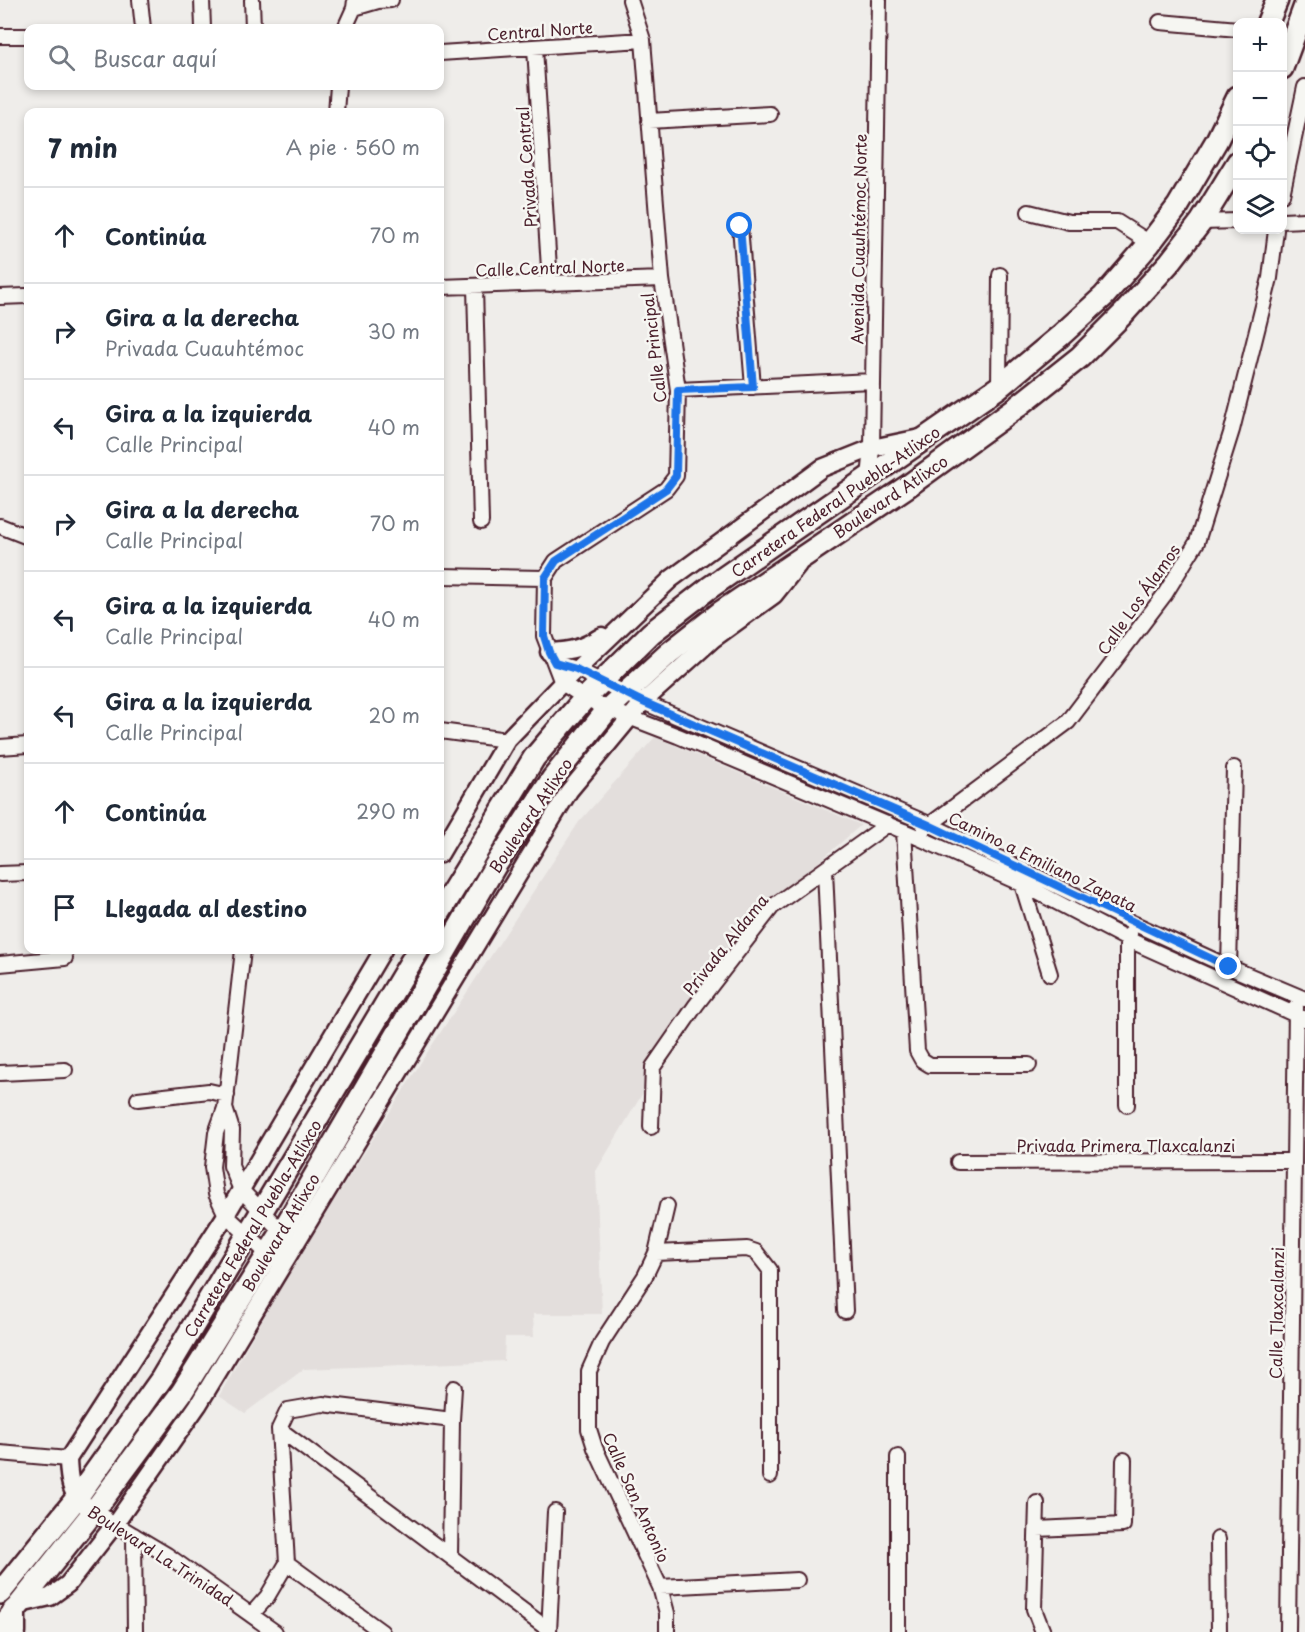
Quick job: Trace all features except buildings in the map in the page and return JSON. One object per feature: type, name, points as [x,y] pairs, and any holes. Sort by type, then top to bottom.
[{"type":"main road","points":[[1270,18],[1277,0]]},
{"type":"main road","points":[[1287,55],[1305,6]]},
{"type":"main road","name":"Carretera Federal Puebla-Atlixco","points":[[444,905],[534,758],[585,698],[651,633],[709,588],[999,387],[1104,296],[1150,243],[1178,206],[1217,140],[1233,107]]},
{"type":"main road","name":"Boulevard Atlixco","points":[[12,1610],[94,1511],[275,1260],[495,866],[553,778],[608,709],[634,698],[669,653],[722,612],[908,486],[1017,407],[1080,357],[1170,262],[1201,222],[1233,170]]},
{"type":"main road","name":"Carretera Federal Puebla-Atlixco","points":[[76,1499],[162,1378],[416,954]]},
{"type":"main road","name":"Boulevard Atlixco","points":[[0,1629],[76,1499]]},
{"type":"street","points":[[140,0],[143,24]]},
{"type":"street","points":[[202,0],[203,24]]},
{"type":"street","points":[[252,0],[253,24]]},
{"type":"street","points":[[346,24],[354,4],[391,0]]},
{"type":"street","name":"Calle Principal","points":[[545,578],[556,561],[666,489],[676,476],[678,390],[662,279],[643,40],[630,0]]},
{"type":"street","name":"Avenida Cuauhtémoc Norte","points":[[869,478],[872,448],[879,0]]},
{"type":"street","points":[[1160,22],[1233,29]]},
{"type":"street","points":[[0,36],[24,36]]},
{"type":"street","name":"Central Norte","points":[[444,53],[643,40]]},
{"type":"street","name":"Privada Central","points":[[535,48],[550,284]]},
{"type":"street","points":[[1285,180],[1305,87]]},
{"type":"street","points":[[336,108],[338,90]]},
{"type":"street","points":[[649,121],[770,114]]},
{"type":"street","points":[[1029,212],[1069,222],[1117,222],[1150,243]]},
{"type":"street","points":[[1287,221],[1305,220]]},
{"type":"street","points":[[1201,222],[1233,221]]},
{"type":"street","points":[[740,226],[753,387]]},
{"type":"street","name":"Calle Los Álamos","points":[[909,834],[929,825],[1068,722],[1165,594],[1197,542],[1237,408],[1270,278],[1276,234]]},
{"type":"street","points":[[999,387],[1000,275]]},
{"type":"street","name":"Calle Central Norte","points":[[444,287],[662,279]]},
{"type":"street","points":[[475,287],[481,522]]},
{"type":"street","points":[[0,297],[24,296]]},
{"type":"street","points":[[678,390],[872,381]]},
{"type":"street","points":[[444,847],[507,740],[576,669],[671,579],[822,468],[872,448],[927,437]]},
{"type":"street","points":[[0,526],[24,535]]},
{"type":"street","points":[[444,576],[545,578],[544,636],[562,683],[585,698]]},
{"type":"street","points":[[552,657],[586,646],[624,624]]},
{"type":"street","points":[[552,657],[601,682]]},
{"type":"street","name":"Camino a Emiliano Zapata","points":[[601,682],[929,825],[1135,924],[1301,997]]},
{"type":"street","name":"Camino a Emiliano Zapata","points":[[585,698],[888,824],[1022,884],[1127,939],[1300,1017]]},
{"type":"street","points":[[138,1099],[209,1091],[226,1102],[232,1130],[231,1166],[241,1190],[288,1238],[569,791],[629,718],[634,698]]},
{"type":"street","points":[[444,732],[507,740]]},
{"type":"street","points":[[0,747],[24,745]]},
{"type":"street","points":[[1229,967],[1234,768]]},
{"type":"street","name":"Privada Aldama","points":[[651,1127],[653,1067],[696,1005],[772,907],[888,824]]},
{"type":"street","points":[[909,834],[917,1051],[922,1060],[930,1065],[1029,1065]]},
{"type":"street","points":[[825,870],[845,1311]]},
{"type":"street","points":[[0,874],[24,873]]},
{"type":"street","points":[[1022,884],[1050,974]]},
{"type":"street","points":[[1127,1105],[1127,939],[1135,924]]},
{"type":"street","points":[[12,1610],[50,1598],[82,1568],[198,1405],[275,1260],[226,1215],[216,1194],[212,1167],[216,1133],[226,1102],[243,954]]},
{"type":"street","points":[[76,1499],[68,1477],[68,1459],[226,1215],[381,954]]},
{"type":"street","points":[[0,964],[65,958]]},
{"type":"street","name":"Calle Tlaxcalanzi","points":[[1288,1632],[1294,1161],[1301,997]]},
{"type":"street","points":[[0,1073],[65,1070]]},
{"type":"street","name":"Privada Primera Tlaxcalanzi","points":[[958,1162],[1294,1161]]},
{"type":"street","name":"Calle San Antonio","points":[[667,1206],[656,1253],[645,1276],[602,1342],[589,1371],[589,1430],[595,1448],[660,1587],[667,1613],[667,1632]]},
{"type":"street","points":[[656,1253],[747,1249],[756,1252],[770,1270],[770,1476]]},
{"type":"street","points":[[450,1556],[454,1388]]},
{"type":"street","points":[[252,1614],[267,1597],[287,1563],[279,1429],[288,1410],[323,1404],[452,1420]]},
{"type":"street","points":[[279,1429],[549,1631]]},
{"type":"street","points":[[0,1453],[68,1459]]},
{"type":"street","points":[[898,1457],[898,1632]]},
{"type":"street","points":[[1037,1529],[1123,1525],[1124,1460]]},
{"type":"street","name":"Boulevard La Trinidad","points":[[76,1499],[167,1555],[275,1632]]},
{"type":"street","points":[[1037,1503],[1034,1609],[1043,1632]]},
{"type":"street","points":[[549,1631],[555,1512]]},
{"type":"street","points":[[134,1535],[135,1632]]},
{"type":"street","points":[[1218,1539],[1220,1632]]},
{"type":"street","points":[[287,1563],[382,1632]]},
{"type":"street","points":[[660,1587],[797,1580]]},
{"type":"shaded area","points":[[655,737],[861,825],[798,880],[730,963],[650,1081],[596,1171],[602,1314],[533,1314],[534,1337],[505,1337],[504,1361],[304,1369],[245,1413],[219,1396],[289,1273],[423,1059],[579,822]]},
{"type":"route","points":[[740,226],[753,387],[678,390],[676,476],[666,489],[556,561],[545,578],[544,636],[555,663],[576,669],[643,702],[929,825],[1229,967]]}]
